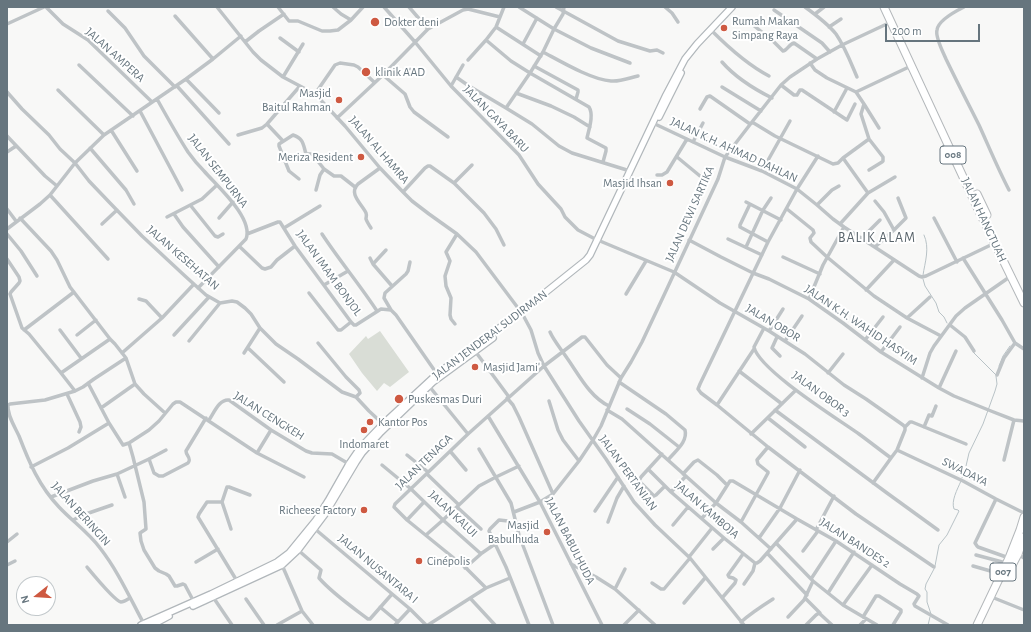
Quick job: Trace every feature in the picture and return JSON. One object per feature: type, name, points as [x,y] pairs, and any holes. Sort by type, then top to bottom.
[{"type":"highway","name":"JALAN HANGTUAH","points":[[884,7],[984,216],[1024,293]]},
{"type":"highway","name":"JALAN HANGTUAH","points":[[889,7],[995,243],[1024,303]]},
{"type":"highway","name":"007","points":[[982,625],[994,598],[1021,556],[1024,517]]},
{"type":"highway","name":"007","points":[[977,625],[1023,533]]},
{"type":"street","points":[[7,24],[45,7]]},
{"type":"street","name":"JALAN AMPERA","points":[[45,7],[63,24],[88,40],[152,102]]},
{"type":"street","name":"JALAN AL HAMRA","points":[[217,7],[261,60],[283,77],[315,94],[402,192],[457,234],[476,252],[522,313]]},
{"type":"street","points":[[278,7],[289,21],[298,21],[322,31],[338,30],[351,20],[363,7]]},
{"type":"street","points":[[333,7],[351,20]]},
{"type":"street","name":"JALAN GAYA BARU","points":[[384,7],[451,86],[519,155],[538,184],[561,209],[565,217],[578,230],[599,241]]},
{"type":"street","points":[[408,7],[428,29]]},
{"type":"street","points":[[468,60],[496,27],[504,7]]},
{"type":"street","points":[[519,7],[554,29],[590,48],[630,63]]},
{"type":"street","points":[[556,7],[564,9],[618,41],[650,51],[657,50],[663,53]]},
{"type":"street","points":[[665,7],[672,13],[678,22]]},
{"type":"street","name":"JALAN JENDERAL SUDIRMAN","points":[[152,625],[213,597],[277,562],[289,553],[322,511],[360,448],[371,440],[478,343],[545,299],[584,266],[594,254],[624,186],[683,66],[685,59],[732,7]]},
{"type":"street","name":"JALAN JENDERAL SUDIRMAN","points":[[624,186],[666,94],[683,66],[712,31],[736,7]]},
{"type":"street","points":[[805,7],[815,14],[835,34],[842,45],[857,77]]},
{"type":"street","points":[[815,14],[824,7]]},
{"type":"street","points":[[964,7],[942,22],[936,33],[959,86],[1009,190]]},
{"type":"street","points":[[337,118],[383,75],[428,29],[462,10],[468,9],[500,17]]},
{"type":"street","points":[[506,108],[542,54],[564,9]]},
{"type":"street","points":[[774,10],[822,43],[830,52]]},
{"type":"street","points":[[108,11],[125,28],[144,56],[176,87],[229,144]]},
{"type":"street","points":[[245,42],[284,14]]},
{"type":"street","points":[[175,16],[212,60]]},
{"type":"street","points":[[523,44],[537,18]]},
{"type":"street","points":[[829,27],[841,19]]},
{"type":"street","name":"JALAN DEWI SARTIKA","points":[[553,494],[579,461],[601,426],[619,382],[642,342],[718,179],[725,157],[781,85],[790,77],[810,63],[842,45],[891,22]]},
{"type":"street","points":[[753,25],[783,51],[794,43],[817,59]]},
{"type":"street","points":[[496,27],[542,54],[599,79],[614,81],[638,76]]},
{"type":"street","points":[[712,31],[729,48],[769,76]]},
{"type":"street","points":[[7,228],[50,195],[75,164],[104,135],[176,87],[212,60],[240,36]]},
{"type":"street","points":[[280,38],[299,52]]},
{"type":"street","points":[[486,40],[530,73],[576,99],[590,109],[590,127],[587,138],[605,147],[606,149],[603,162]]},
{"type":"street","points":[[283,77],[304,44]]},
{"type":"street","points":[[722,62],[731,72],[752,87],[772,98]]},
{"type":"street","points":[[315,94],[335,65],[340,63],[357,66],[374,82]]},
{"type":"street","points":[[810,63],[816,70],[827,78],[856,92],[879,128]]},
{"type":"street","points":[[451,86],[463,64]]},
{"type":"street","points":[[79,65],[133,116]]},
{"type":"street","points":[[856,92],[912,65]]},
{"type":"street","points":[[534,66],[578,90],[576,99]]},
{"type":"street","points":[[383,75],[405,94],[410,107],[414,112],[448,137]]},
{"type":"street","points":[[456,77],[532,124],[559,146],[572,153],[630,171]]},
{"type":"street","points":[[186,79],[219,113]]},
{"type":"street","points":[[781,85],[794,96],[802,90],[848,120],[855,104]]},
{"type":"street","points":[[238,135],[262,128],[300,86]]},
{"type":"street","points":[[722,87],[761,111]]},
{"type":"street","points":[[834,112],[847,88]]},
{"type":"street","points":[[58,90],[104,135]]},
{"type":"street","name":"JALAN KESEHATAN","points":[[7,92],[49,135],[89,181],[142,236],[198,288],[209,297],[220,303],[232,301],[237,302],[251,314],[260,328],[276,344],[298,358],[342,392],[356,397],[383,424]]},
{"type":"street","points":[[516,93],[557,109],[590,127]]},
{"type":"street","points":[[700,109],[707,97],[710,96],[751,123],[834,164],[838,163],[869,139]]},
{"type":"street","name":"JALAN SEMPURNA","points":[[157,99],[188,152],[233,202],[243,221],[247,234]]},
{"type":"street","points":[[864,104],[861,114],[869,139],[884,158],[882,162],[870,170]]},
{"type":"street","points":[[140,111],[182,190]]},
{"type":"street","points":[[762,171],[790,121]]},
{"type":"street","points":[[693,142],[703,123]]},
{"type":"street","points":[[267,124],[283,141]]},
{"type":"street","name":"JALAN K.H. AHMAD DAHLAN","points":[[655,124],[725,157],[762,171],[797,189],[844,227],[919,276],[924,277],[995,243]]},
{"type":"street","points":[[111,130],[137,171]]},
{"type":"street","points":[[299,179],[289,171],[279,146],[279,144],[292,135],[300,138],[303,142],[306,154],[313,155],[324,169],[334,176],[341,176],[356,187]]},
{"type":"street","points":[[7,136],[57,186]]},
{"type":"street","points":[[657,175],[662,175],[667,172],[687,140]]},
{"type":"street","points":[[7,152],[16,146]]},
{"type":"street","points":[[90,148],[126,190],[134,204]]},
{"type":"street","points":[[818,156],[797,189],[768,242],[698,389],[751,434],[856,514],[934,567]]},
{"type":"street","points":[[677,157],[700,176]]},
{"type":"street","points":[[844,158],[868,193]]},
{"type":"street","points":[[454,183],[472,165]]},
{"type":"street","points":[[402,192],[428,166],[433,168],[454,183],[484,214],[496,229],[504,245]]},
{"type":"street","points":[[371,228],[367,222],[366,213],[355,195],[356,187],[380,168]]},
{"type":"street","points":[[316,190],[320,176],[324,169]]},
{"type":"street","points":[[840,224],[868,193],[895,177]]},
{"type":"street","points":[[167,218],[202,199],[217,185]]},
{"type":"street","points":[[817,205],[832,190],[839,186]]},
{"type":"street","points":[[50,195],[108,259]]},
{"type":"street","points":[[746,247],[763,210],[771,198]]},
{"type":"street","points":[[875,247],[906,218],[898,198]]},
{"type":"street","points":[[875,201],[884,212],[894,230]]},
{"type":"street","points":[[219,218],[233,202]]},
{"type":"street","points":[[768,242],[741,228],[740,226],[748,203],[781,220]]},
{"type":"street","points":[[191,206],[215,236],[218,237],[223,234]]},
{"type":"street","points":[[284,228],[320,206]]},
{"type":"street","points":[[7,209],[16,221]]},
{"type":"street","points":[[787,209],[813,230],[814,233],[810,238],[811,242],[866,290],[907,318],[940,336]]},
{"type":"street","points":[[102,224],[117,210]]},
{"type":"street","points":[[174,214],[183,227],[219,267]]},
{"type":"street","points":[[20,218],[51,251],[70,287],[126,358],[135,384],[164,413]]},
{"type":"street","points":[[934,218],[956,262]]},
{"type":"street","points":[[862,238],[880,220]]},
{"type":"street","name":"JALAN IMAM BONJOL","points":[[247,234],[280,222],[295,246],[354,325],[381,309],[391,310]]},
{"type":"street","points":[[810,299],[828,257],[844,227]]},
{"type":"street","points":[[7,234],[21,251],[37,276]]},
{"type":"street","points":[[198,288],[246,239],[247,234]]},
{"type":"street","points":[[322,234],[377,311]]},
{"type":"street","points":[[455,324],[450,315],[451,298],[446,286],[445,276],[450,264],[446,252],[457,234]]},
{"type":"street","points":[[728,239],[762,255]]},
{"type":"street","name":"JALAN K.H. WAHID HASYIM","points":[[689,240],[753,273],[810,299],[843,322],[881,352],[939,388],[954,396],[1014,420],[1024,421]]},
{"type":"street","name":"JALAN OBOR","points":[[599,241],[674,272],[734,312],[764,328],[805,354],[844,385],[905,427]]},
{"type":"street","points":[[239,246],[265,270],[271,267],[295,246]]},
{"type":"street","points":[[374,264],[386,250]]},
{"type":"street","points":[[782,257],[820,274]]},
{"type":"street","points":[[370,258],[392,286]]},
{"type":"street","points":[[963,258],[1015,343],[1024,349]]},
{"type":"street","points":[[7,260],[20,281],[8,294],[21,326],[75,391]]},
{"type":"street","points":[[866,290],[894,260]]},
{"type":"street","points":[[626,294],[646,261]]},
{"type":"street","points":[[410,262],[406,274],[384,295],[391,310],[437,374]]},
{"type":"street","points":[[324,285],[348,271]]},
{"type":"street","points":[[922,378],[930,353],[940,336],[956,316],[1011,276]]},
{"type":"street","points":[[122,353],[162,318],[194,284]]},
{"type":"street","points":[[24,330],[74,292]]},
{"type":"street","points":[[309,293],[338,330],[341,330],[351,322]]},
{"type":"street","points":[[174,335],[209,297]]},
{"type":"street","points":[[907,318],[930,297]]},
{"type":"street","points":[[139,299],[146,300],[162,318]]},
{"type":"street","points":[[189,341],[220,303]]},
{"type":"street","points":[[769,331],[783,309]]},
{"type":"street","name":"JALAN JENDERAL SUDIRMAN","points":[[142,624],[282,565],[298,550],[315,529],[330,507],[356,462],[383,424],[437,374],[475,351],[522,313]]},
{"type":"street","name":"JALAN PERTANIAN","points":[[522,313],[531,330],[538,353],[544,366],[634,502],[650,520],[690,558],[742,624]]},
{"type":"street","points":[[785,342],[802,316]]},
{"type":"street","points":[[865,340],[883,316]]},
{"type":"street","points":[[77,335],[96,320]]},
{"type":"street","points":[[950,325],[962,334],[974,351]]},
{"type":"street","points":[[881,352],[900,327]]},
{"type":"street","points":[[244,353],[260,328]]},
{"type":"street","points":[[717,405],[754,349],[754,345],[764,328]]},
{"type":"street","points":[[60,330],[81,358]]},
{"type":"street","points":[[550,332],[588,388],[598,399],[716,503],[741,522],[771,549]]},
{"type":"street","name":"JALAN TENAGA","points":[[407,520],[395,508],[395,504],[508,398],[544,366],[581,337],[584,337],[607,365],[621,378]]},
{"type":"street","points":[[777,337],[772,348],[780,356]]},
{"type":"street","points":[[61,373],[110,339]]},
{"type":"street","points":[[318,343],[346,377],[359,390],[360,393],[356,397]]},
{"type":"street","points":[[997,375],[1004,358],[1015,343]]},
{"type":"street","points":[[248,348],[284,382]]},
{"type":"street","name":"JALAN OBOR 3","points":[[754,349],[767,366],[796,390],[891,458]]},
{"type":"street","points":[[475,351],[513,405],[553,494],[540,502],[514,512]]},
{"type":"street","points":[[939,388],[956,351]]},
{"type":"street","points":[[828,373],[843,354]]},
{"type":"street","points":[[79,432],[81,427],[80,422],[66,394],[75,391],[126,358]]},
{"type":"street","points":[[739,371],[782,404]]},
{"type":"street","points":[[619,382],[666,414],[685,430],[686,433],[684,440],[668,460]]},
{"type":"street","points":[[88,383],[109,423],[124,446],[149,430],[159,421],[164,413],[178,401],[208,419],[257,453],[304,477]]},
{"type":"street","points":[[101,408],[135,384]]},
{"type":"street","points":[[429,386],[468,434]]},
{"type":"street","points":[[751,434],[796,390]]},
{"type":"street","name":"JALAN BERINGIN","points":[[66,394],[45,400],[10,404],[8,405],[9,418],[31,467],[50,497],[86,532],[100,548],[126,588],[142,624]]},
{"type":"street","name":"JALAN CENGKEH","points":[[208,419],[221,402],[223,400],[227,400],[271,430],[306,451],[312,453],[332,454],[349,464]]},
{"type":"street","points":[[549,401],[562,440],[579,461]]},
{"type":"street","points":[[924,427],[929,415],[932,416],[936,406]]},
{"type":"street","points":[[627,409],[650,424],[679,447]]},
{"type":"street","points":[[775,410],[938,530]]},
{"type":"street","name":"JALAN BABULHUDA","points":[[488,416],[540,502],[602,625]]},
{"type":"street","points":[[768,418],[806,447]]},
{"type":"street","points":[[149,459],[154,473],[159,476],[163,476],[188,463],[190,458],[186,451],[208,419]]},
{"type":"street","points":[[1004,460],[1014,420]]},
{"type":"street","points":[[873,483],[897,450],[905,427],[911,422],[966,444]]},
{"type":"street","points":[[31,467],[68,448],[109,423]]},
{"type":"street","points":[[257,453],[271,430]]},
{"type":"street","points":[[129,443],[144,502],[146,530],[141,532],[140,535],[142,546],[157,570],[166,574],[175,586],[185,584],[194,602]]},
{"type":"street","points":[[741,522],[768,473],[758,464],[757,460],[768,446]]},
{"type":"street","points":[[479,449],[511,503],[523,547],[553,625]]},
{"type":"street","points":[[50,497],[117,474],[166,450]]},
{"type":"street","name":"SWADAYA","points":[[897,450],[961,480],[1024,513]]},
{"type":"street","points":[[450,451],[466,470]]},
{"type":"street","points":[[662,454],[639,481],[654,496],[665,486]]},
{"type":"street","points":[[407,455],[428,473],[481,529]]},
{"type":"street","points":[[671,492],[694,462],[698,460],[717,475],[727,485],[716,503],[702,518]]},
{"type":"street","points":[[646,462],[648,469]]},
{"type":"street","name":"JALAN KALUI","points":[[382,465],[482,553]]},
{"type":"street","points":[[426,535],[479,486],[519,466]]},
{"type":"street","points":[[642,467],[648,469]]},
{"type":"street","name":"JALAN KAMBOJA","points":[[648,469],[688,507],[755,563]]},
{"type":"street","points":[[759,538],[780,508],[800,470]]},
{"type":"street","points":[[117,474],[126,497]]},
{"type":"street","points":[[595,511],[618,477]]},
{"type":"street","name":"JALAN BANDES 2","points":[[727,485],[731,480],[736,482],[854,552],[918,595],[919,597],[914,605],[948,625]]},
{"type":"street","points":[[608,522],[617,498],[624,486]]},
{"type":"street","points":[[231,529],[222,502],[227,487],[250,495]]},
{"type":"street","points":[[803,551],[817,530],[834,496]]},
{"type":"street","points":[[996,499],[975,543],[978,547],[1008,561]]},
{"type":"street","points":[[222,502],[207,502],[198,514],[198,517],[240,582]]},
{"type":"street","points":[[424,502],[407,520],[466,568],[486,588]]},
{"type":"street","points":[[73,520],[112,505]]},
{"type":"street","points":[[673,525],[688,507]]},
{"type":"street","points":[[744,584],[753,571],[755,563],[759,562],[797,519]]},
{"type":"street","points":[[508,521],[499,520],[489,532],[529,625]]},
{"type":"street","points":[[652,583],[661,590],[664,589],[690,558],[712,528]]},
{"type":"street","name":"JALAN NUSANTARA I","points":[[315,529],[427,625]]},
{"type":"street","points":[[7,542],[17,534]]},
{"type":"street","points":[[713,549],[724,538]]},
{"type":"street","points":[[788,617],[806,597],[812,580],[836,541]]},
{"type":"street","points":[[776,543],[812,580],[828,593],[843,605],[877,625]]},
{"type":"street","points":[[466,568],[482,553],[495,544]]},
{"type":"street","points":[[196,562],[218,549]]},
{"type":"street","points":[[298,550],[321,570],[319,578],[326,586],[341,600],[368,619],[370,619],[392,594]]},
{"type":"street","points":[[828,593],[854,552]]},
{"type":"street","points":[[767,553],[820,614],[832,625]]},
{"type":"street","points":[[722,598],[735,583],[736,580],[728,575],[743,554]]},
{"type":"street","points":[[976,555],[1008,561]]},
{"type":"street","points":[[7,565],[15,561]]},
{"type":"street","points":[[571,564],[616,589],[655,625]]},
{"type":"street","points":[[282,565],[302,611],[313,625]]},
{"type":"street","points":[[843,605],[872,565]]},
{"type":"street","points":[[973,566],[1002,574]]},
{"type":"street","points":[[87,567],[119,601],[123,602],[130,598]]},
{"type":"street","points":[[616,589],[625,569]]},
{"type":"street","points":[[427,625],[486,588],[510,578]]},
{"type":"street","points":[[684,604],[705,578]]},
{"type":"street","points":[[860,625],[876,596],[879,596],[901,610],[893,625]]},
{"type":"street","points":[[213,597],[232,625]]},
{"type":"street","points":[[470,598],[495,625]]},
{"type":"street","points":[[994,598],[1024,610]]},
{"type":"street","points":[[246,599],[264,625]]},
{"type":"street","points":[[742,624],[752,613],[773,599]]},
{"type":"street","points":[[380,607],[396,624],[410,609]]},
{"type":"street","points":[[624,625],[639,610]]},
{"type":"street","points":[[277,625],[302,611]]},
{"type":"street","points":[[806,625],[816,615],[820,614]]},
{"type":"shaded area","points":[[380,331],[409,372],[390,387],[384,383],[377,391],[349,354],[366,336],[368,339]]},
{"type":"waterway","points":[[923,275],[927,250],[924,235]]},
{"type":"waterway","points":[[923,279],[925,286],[936,303],[939,312],[947,323]]},
{"type":"waterway","points":[[999,366],[1003,356],[1010,346]]},
{"type":"waterway","points":[[973,352],[996,375]]},
{"type":"waterway","points":[[962,478],[969,453],[983,424],[995,391],[997,384],[996,376]]},
{"type":"waterway","points":[[935,566],[939,545],[947,535],[959,511],[954,509],[953,503],[961,481]]},
{"type":"waterway","points":[[931,614],[927,602],[927,592],[925,589],[934,569]]},
{"type":"waterway","points":[[928,625],[930,617]]},
{"type":"place","name":"Dokter deni","points":[[375,22]]},
{"type":"place","name":"Rumah Makan Simpang Raya","points":[[724,28]]},
{"type":"place","name":"klinik A'AD","points":[[366,72]]},
{"type":"place","name":"Masjid Baitul Rahman","points":[[339,100]]},
{"type":"place","name":"Meriza Resident","points":[[361,157]]},
{"type":"place","name":"Masjid Ihsan","points":[[670,183]]},
{"type":"place","name":"Masjid Jami'","points":[[475,367]]},
{"type":"place","name":"Puskesmas Duri","points":[[399,399]]},
{"type":"place","name":"Kantor Pos","points":[[370,422]]},
{"type":"place","name":"Indomaret","points":[[364,430]]},
{"type":"place","name":"Richeese Factory","points":[[364,510]]},
{"type":"place","name":"Masjid Babulhuda","points":[[547,532]]},
{"type":"place","name":"Cinépolis","points":[[419,561]]},
{"type":"district","name":"BALIK ALAM","points":[[877,238]]}]
